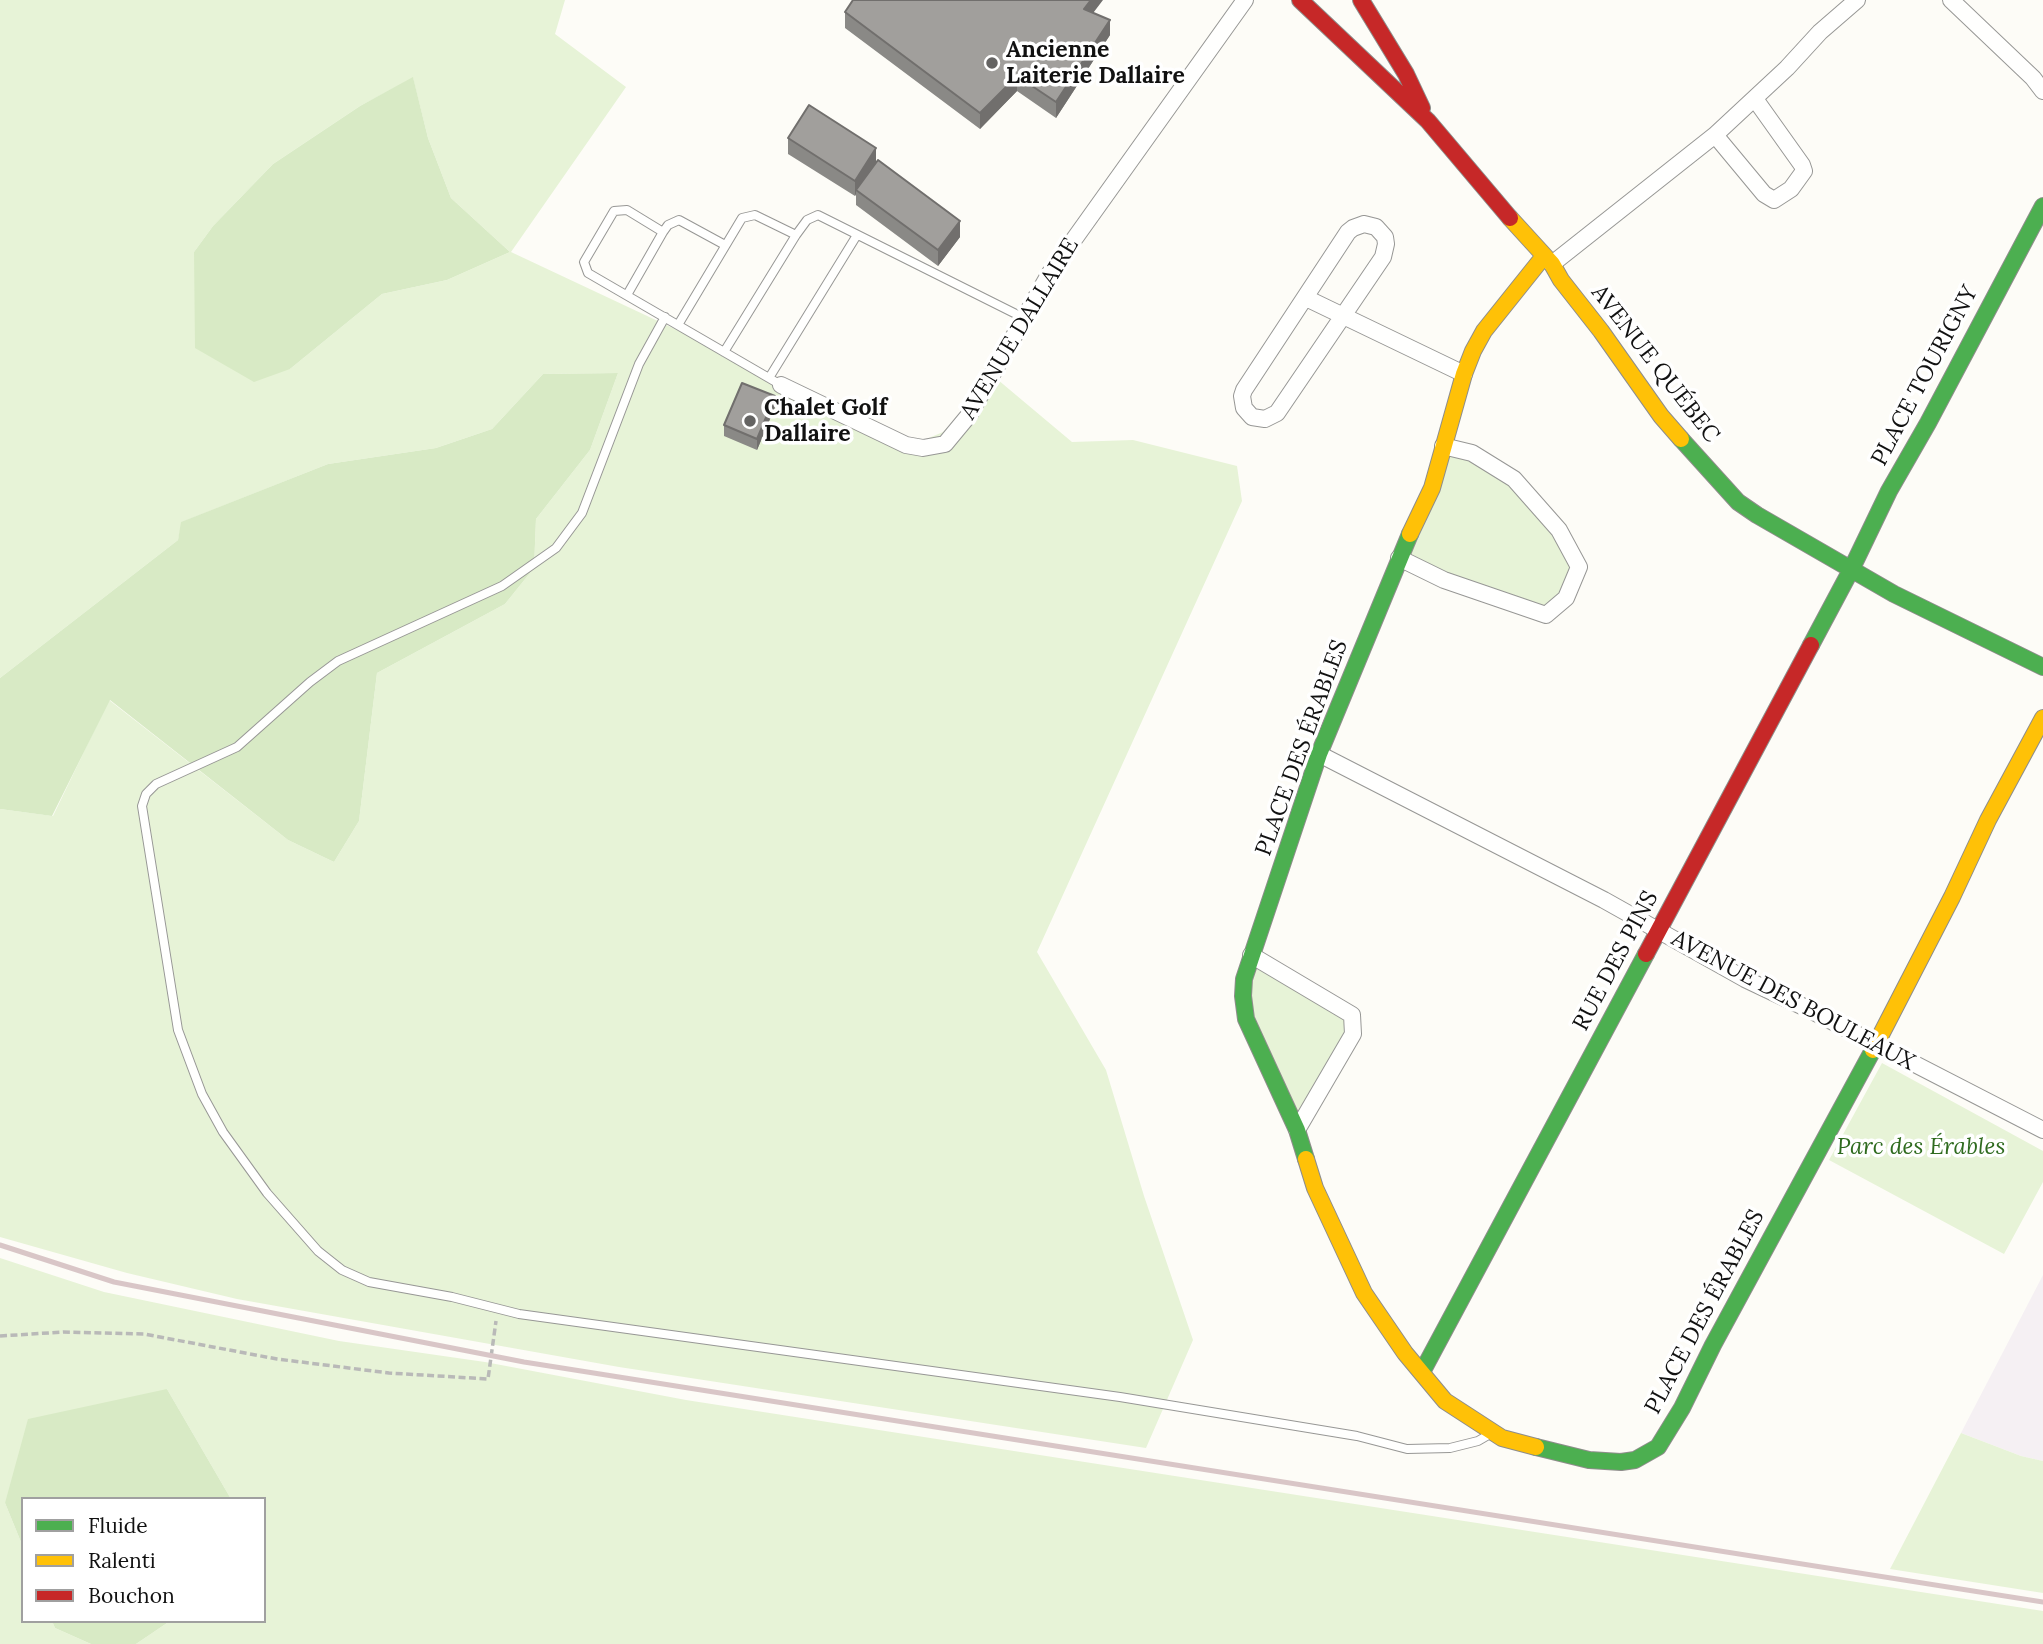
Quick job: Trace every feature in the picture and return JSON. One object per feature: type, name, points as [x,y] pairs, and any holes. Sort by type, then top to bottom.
[{"type":"street","name":"AVENUE DALLAIRE","points":[[775,381],[906,444],[923,448],[945,443],[969,415],[1050,273],[1245,0]]},
{"type":"street","name":"AVENUE QUÉBEC","points":[[1300,0],[1428,121],[1548,260],[1661,416],[1738,502],[1894,594],[2043,667]]},
{"type":"street","points":[[1361,0],[1406,74],[1428,121]]},
{"type":"street","points":[[1548,260],[1715,135],[1755,99],[1820,32],[1857,0]]},
{"type":"street","points":[[1951,0],[2033,78],[2043,91]]},
{"type":"street","points":[[1715,135],[1764,194],[1774,200],[1791,189],[1804,170],[1802,164],[1755,99]]},
{"type":"street","name":"PLACE TOURIGNY","points":[[1851,570],[1889,491],[2043,205]]},
{"type":"street","points":[[1364,224],[1376,227],[1385,237],[1385,251],[1344,317],[1277,413],[1265,419],[1252,417],[1244,408],[1244,390],[1306,298],[1353,228],[1364,224]]},
{"type":"street","name":"PLACE DES ÉRABLES","points":[[1548,260],[1484,331],[1464,373],[1432,488],[1399,558],[1319,754],[1244,979],[1246,1019],[1297,1130],[1315,1188],[1364,1293],[1405,1353],[1445,1401],[1503,1438],[1589,1460],[1635,1460],[1658,1447],[1682,1408],[1713,1345],[1875,1044],[1952,898],[1988,820],[2043,718]]},
{"type":"street","points":[[1306,298],[1464,373]]},
{"type":"street","points":[[1399,558],[1444,580],[1546,615],[1566,598],[1579,567],[1559,530],[1514,479],[1472,453],[1443,446]]},
{"type":"street","name":"RUE DES PINS","points":[[1422,1372],[1851,570]]},
{"type":"street","name":"AVENUE DES BOULEAUX","points":[[1319,754],[1604,900],[1745,979],[2043,1130]]},
{"type":"street","points":[[1251,955],[1352,1015],[1353,1034],[1297,1130]]},
{"type":"lane","points":[[663,232],[627,210],[614,211],[584,262],[589,273],[775,381],[857,235]]},
{"type":"lane","points":[[678,325],[742,218],[755,215],[796,235]]},
{"type":"lane","points":[[723,352],[796,235],[807,220],[818,215],[1024,318]]},
{"type":"lane","points":[[627,295],[668,225],[679,220],[725,245]]},
{"type":"lane","points":[[665,317],[639,364],[582,513],[555,548],[502,586],[325,669],[237,747],[156,785],[146,794],[142,806],[178,1030],[202,1094],[223,1132],[267,1193],[318,1251],[342,1270],[369,1282],[452,1297],[519,1314],[1120,1397],[1357,1436],[1406,1449],[1450,1448],[1478,1441],[1493,1432]]},
{"type":"path","points":[[0,1336],[63,1332],[144,1334],[277,1359],[389,1373],[488,1379],[497,1308]]},
{"type":"shaded area","points":[[2043,1275],[2043,1461],[2021,1456],[1961,1433]]},
{"type":"green space","points":[[0,0],[565,0],[555,34],[626,87],[511,252],[909,439],[924,440],[943,432],[964,410],[985,369],[1072,442],[1133,440],[1237,466],[1242,501],[1037,952],[1106,1070],[1144,1196],[1193,1340],[1146,1448],[619,1367],[237,1299],[127,1273],[0,1237],[0,809],[53,816],[109,700],[288,840],[334,862],[359,821],[377,673],[505,604],[534,568],[536,519],[590,450],[618,373],[543,374],[492,429],[436,448],[328,464],[182,522],[178,540],[0,678]],"holes":[[[413,78],[428,138],[451,198],[510,252],[447,280],[382,294],[290,369],[194,252],[213,226],[273,164],[360,106]]]},
{"type":"green space","points":[[413,77],[428,138],[451,198],[510,252],[447,280],[382,294],[290,369],[254,382],[195,348],[194,252],[213,226],[273,164],[360,106]]},
{"type":"green space","points":[[618,373],[590,450],[536,519],[534,568],[505,604],[377,673],[359,821],[334,862],[288,840],[110,700],[52,816],[0,809],[0,678],[178,540],[181,522],[328,464],[436,448],[492,429],[543,374]]},
{"type":"green space","points":[[1443,446],[1514,479],[1579,567],[1546,615],[1399,558]]},
{"type":"green space","points":[[1251,955],[1336,1005],[1353,1034],[1297,1130],[1243,996]]},
{"type":"green space","name":"Parc des Érables","points":[[1882,1063],[2043,1151],[2043,1182],[2004,1254],[1829,1160]]},
{"type":"green space","points":[[0,1258],[104,1292],[339,1341],[485,1362],[686,1400],[2043,1611],[2043,1644],[136,1644],[167,1623],[266,1623],[266,1497],[230,1497],[167,1389],[5,1503],[21,1542],[21,1623],[53,1623],[55,1628],[91,1644],[0,1644]]},
{"type":"green space","points":[[167,1389],[230,1497],[21,1497],[21,1542],[5,1503],[28,1419]]},
{"type":"green space","points":[[1961,1433],[2021,1456],[2043,1461],[2043,1593],[1890,1569]]},
{"type":"green space","points":[[53,1623],[167,1623],[136,1644],[91,1644],[55,1628]]},
{"type":"building","name":"Ancienne Laiterie Dallaire","points":[[853,0],[1091,0],[1084,9],[1110,20],[1056,102],[1017,76],[980,113],[845,12]]},
{"type":"building","points":[[809,105],[876,148],[855,181],[788,138]]},
{"type":"building","points":[[878,160],[960,221],[938,250],[856,190]]},
{"type":"building","name":"Chalet Golf Dallaire","points":[[742,383],[775,396],[757,439],[724,425]]},
{"type":"railway","points":[[0,1245],[114,1282],[524,1362],[2043,1602]]},
{"type":"traffic: fast","points":[[1811,645],[1889,491],[2043,206]]},
{"type":"traffic: fast","points":[[1681,439],[1738,502],[1757,515],[1894,594],[2043,667]]},
{"type":"traffic: fast","points":[[1306,1159],[1297,1130],[1246,1019],[1244,979],[1319,754],[1410,534]]},
{"type":"traffic: fast","points":[[1422,1372],[1646,954]]},
{"type":"traffic: fast","points":[[1536,1447],[1589,1460],[1621,1462],[1635,1460],[1658,1447],[1682,1408],[1713,1345],[1873,1050]]},
{"type":"traffic: slow","points":[[1510,218],[1552,264],[1661,416],[1681,439]]},
{"type":"traffic: slow","points":[[1410,534],[1432,488],[1473,351],[1484,331],[1544,256]]},
{"type":"traffic: slow","points":[[1873,1050],[1952,897],[1988,820],[2043,718]]},
{"type":"traffic: slow","points":[[1306,1159],[1315,1188],[1364,1293],[1405,1353],[1445,1401],[1502,1438],[1536,1447]]},
{"type":"traffic: jam","points":[[1300,0],[1428,121],[1510,218]]},
{"type":"traffic: jam","points":[[1361,0],[1406,74],[1422,108]]},
{"type":"traffic: jam","points":[[1646,954],[1811,645]]},
{"type":"place","name":"Ancienne Laiterie Dallaire","points":[[992,63]]},
{"type":"place","name":"Chalet Golf Dallaire","points":[[750,421]]}]
